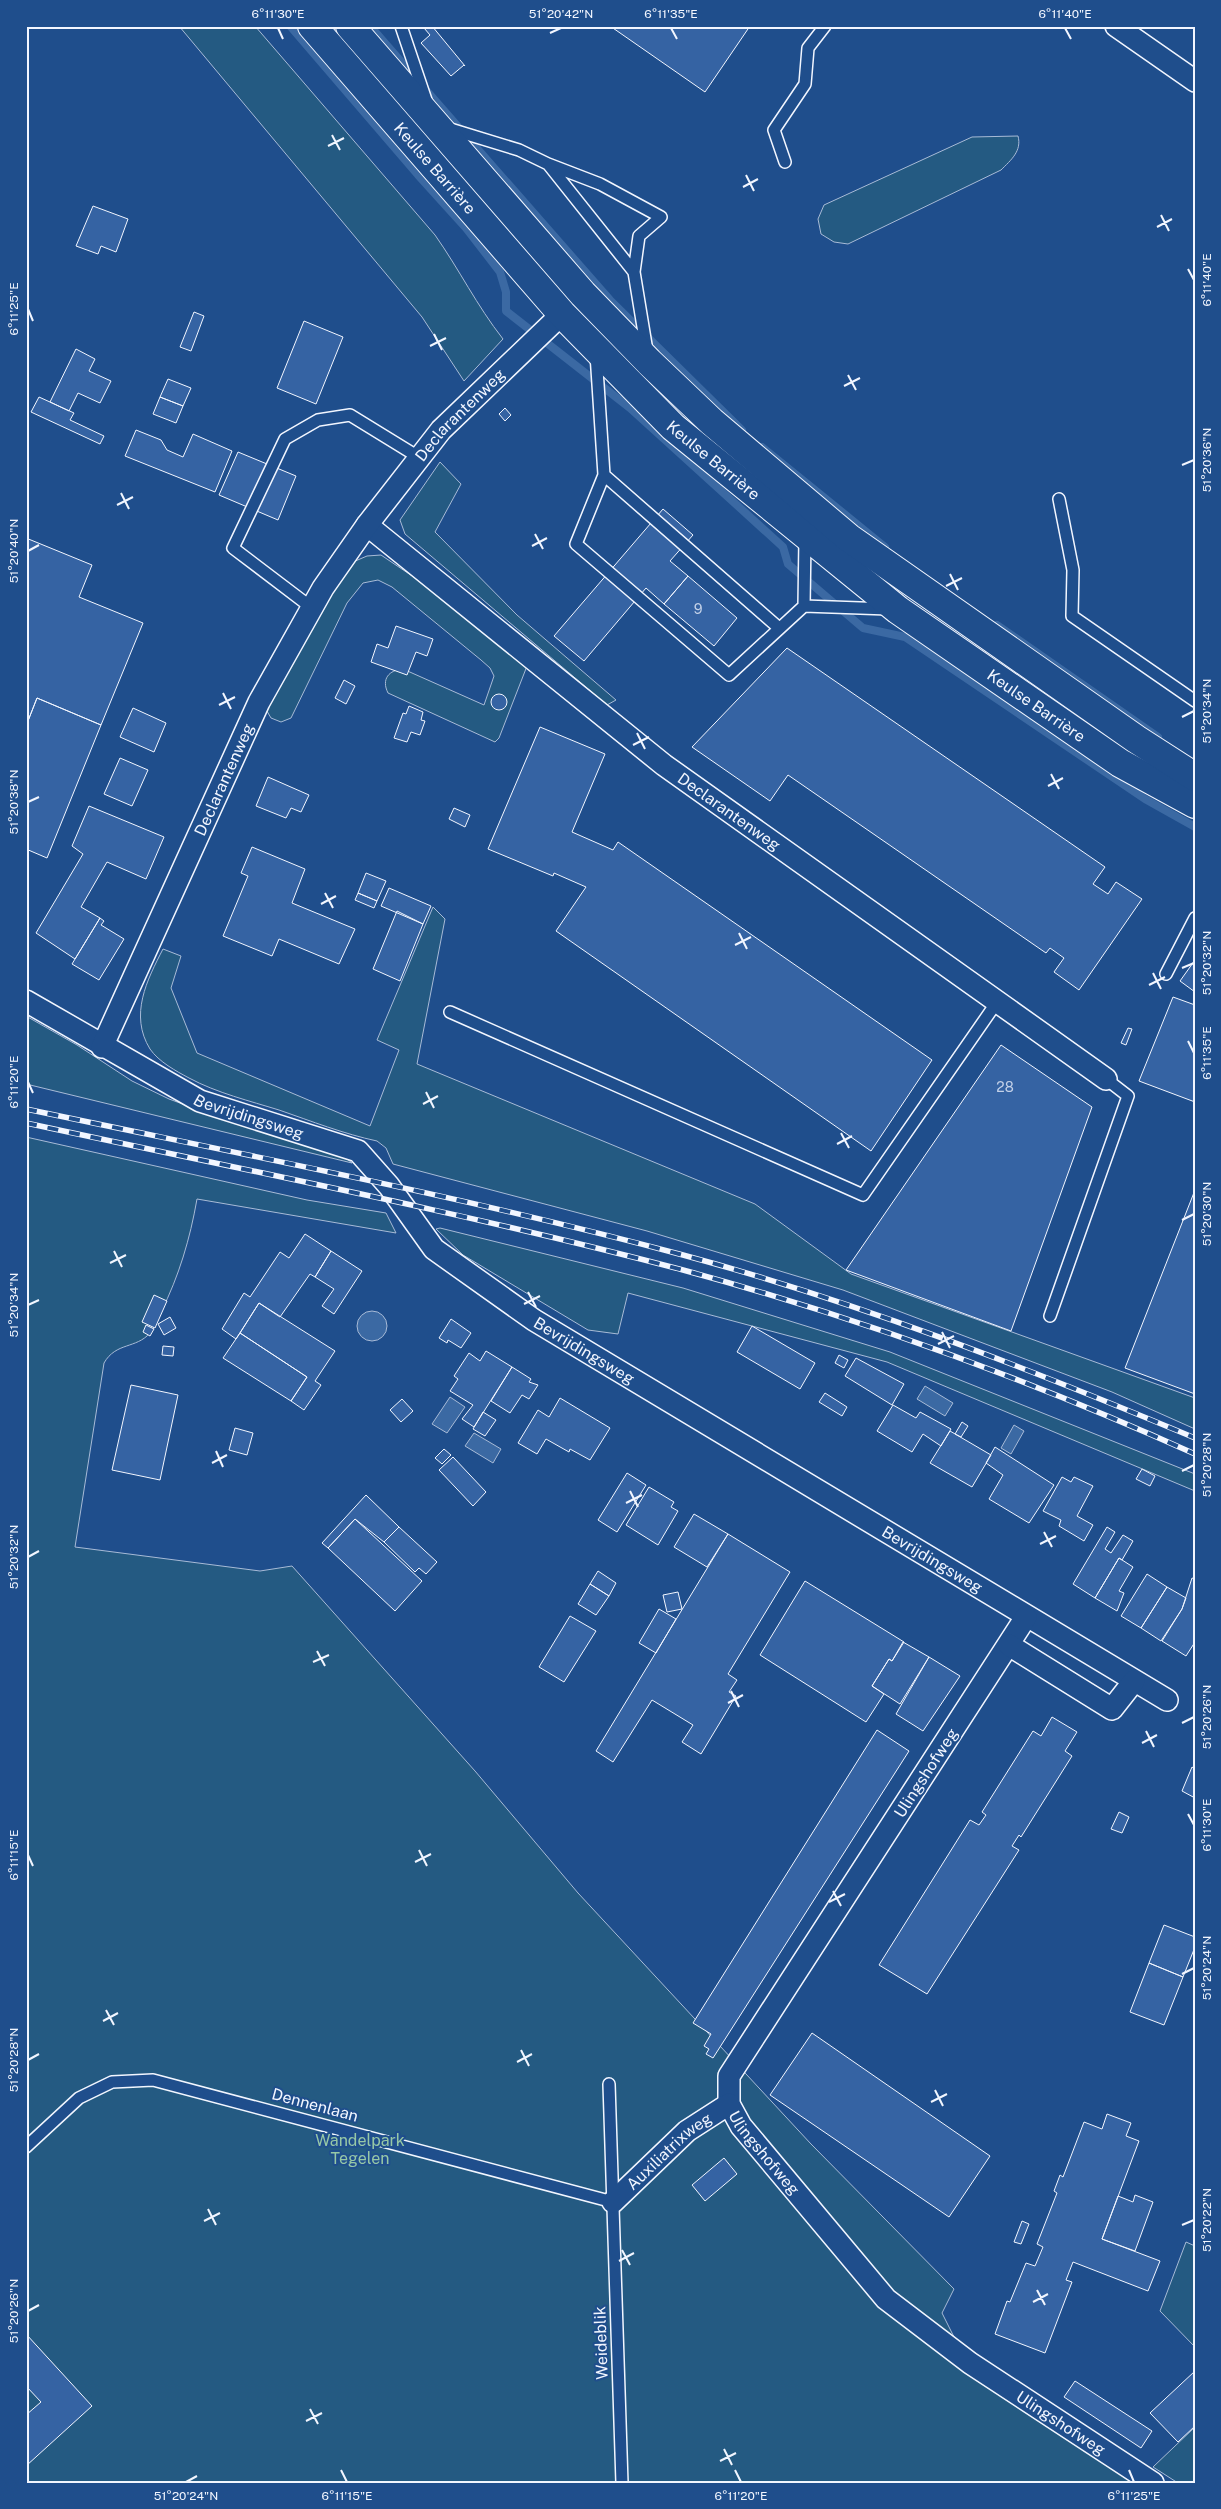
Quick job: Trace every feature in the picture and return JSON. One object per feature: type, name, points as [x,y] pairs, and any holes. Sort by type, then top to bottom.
[{"type":"main road","name":"Keulse Barrière","points":[[312,26],[562,314],[673,427],[898,610],[1120,763],[1195,804]]},
{"type":"main road","name":"Keulse Barrière","points":[[350,26],[583,294],[649,362],[712,422],[850,538],[1136,739],[1195,777]]},
{"type":"street","points":[[1116,26],[1195,81]]},
{"type":"street","name":"Declarantenweg","points":[[102,1047],[259,702],[323,588],[367,525],[442,430],[562,314]]},
{"type":"street","name":"Declarantenweg","points":[[367,525],[664,765],[1106,1079]]},
{"type":"street","name":"Bevrijdingsweg","points":[[26,1002],[102,1047],[200,1101],[358,1151],[389,1186],[434,1249],[534,1320],[1167,1700]]},
{"type":"street","name":"Ulingshofweg","points":[[1026,1617],[729,2076],[729,2104],[741,2126],[886,2299],[970,2363],[1153,2483]]},
{"type":"street","points":[[1009,1644],[1112,1709],[1134,1681]]},
{"type":"street","name":"Auxiliatrixweg","points":[[612,2202],[687,2131],[729,2104]]},
{"type":"lane","points":[[401,26],[434,124],[518,150],[600,184],[662,217],[639,236],[634,272],[649,362]]},
{"type":"lane","points":[[785,162],[774,130],[806,84],[808,48],[825,26]]},
{"type":"lane","points":[[548,164],[634,272]]},
{"type":"lane","points":[[596,350],[604,475],[576,544],[729,675],[804,606],[898,610]]},
{"type":"lane","points":[[312,608],[233,548],[285,439],[318,420],[350,415],[420,458]]},
{"type":"lane","points":[[604,475],[779,628]]},
{"type":"lane","points":[[1059,499],[1073,570],[1072,616],[1195,701]]},
{"type":"lane","points":[[804,606],[805,536]]},
{"type":"lane","points":[[1166,974],[1195,918]]},
{"type":"lane","points":[[450,1012],[863,1195],[997,1002]]},
{"type":"lane","points":[[1050,1316],[1128,1096],[1106,1079]]},
{"type":"lane","name":"Dennenlaan","points":[[26,2147],[79,2098],[112,2082],[153,2080],[612,2202]]},
{"type":"lane","name":"Weideblik","points":[[610,2084],[612,2202],[622,2483]]},
{"type":"green space","points":[[179,26],[255,26],[435,235],[503,339],[464,381],[422,317]]},
{"type":"green space","points":[[1018,136],[1017,151],[1001,170],[848,244],[834,242],[821,234],[818,219],[824,205],[972,137]]},
{"type":"green space","points":[[440,462],[461,484],[435,532],[517,615],[616,700],[607,705],[405,534],[400,520]]},
{"type":"green space","points":[[381,555],[430,588],[527,666],[499,738],[495,742],[388,693],[385,683],[388,676],[394,671],[403,669],[484,705],[494,676],[490,668],[481,660],[392,587],[378,580],[363,583],[347,603],[291,718],[281,722],[271,718],[264,706],[346,565],[367,556]]},
{"type":"green space","points":[[433,907],[445,919],[417,1064],[755,1204],[851,1274],[1195,1398],[1195,1429],[1112,1392],[843,1290],[647,1231],[393,1164],[386,1148],[377,1141],[340,1131],[211,1088],[168,1066],[150,1049],[144,1036],[141,1011],[146,985],[163,949],[181,956],[171,988],[197,1053],[370,1126],[399,1050],[377,1040]]},
{"type":"green space","points":[[26,1016],[77,1045],[132,1081],[169,1099],[221,1118],[342,1155],[352,1163],[26,1084]]},
{"type":"green space","name":"Wandelpark Tegelen","points":[[26,1137],[307,1200],[386,1213],[396,1233],[197,1199],[183,1257],[155,1326],[144,1338],[120,1348],[109,1356],[104,1363],[75,1547],[260,1571],[292,1566],[475,1771],[578,1893],[811,2144],[954,2289],[942,2313],[964,2357],[1147,2483],[26,2483]]},
{"type":"green space","points":[[440,1228],[683,1288],[890,1352],[1195,1474],[1195,1491],[887,1362],[628,1293],[618,1334],[588,1330],[463,1255],[436,1229]]},
{"type":"green space","points":[[1186,2242],[1195,2246],[1195,2347],[1160,2311]]},
{"type":"green space","points":[[1195,2427],[1195,2483],[1178,2483],[1153,2467]]},
{"type":"shaded area","points":[[372,1311],[382,1316],[387,1326],[382,1336],[372,1341],[362,1336],[357,1326],[362,1316]]},
{"type":"shaded area","points":[[925,1386],[953,1403],[945,1416],[917,1399]]},
{"type":"shaded area","points":[[450,1397],[465,1407],[447,1433],[432,1424]]},
{"type":"shaded area","points":[[1014,1425],[1024,1431],[1011,1454],[1001,1448]]},
{"type":"shaded area","points":[[474,1433],[501,1449],[493,1463],[465,1446]]},
{"type":"building","points":[[432,26],[465,66],[451,76],[421,43],[430,35],[424,28]]},
{"type":"building","points":[[610,26],[750,26],[705,92]]},
{"type":"building","points":[[93,206],[128,219],[116,252],[101,246],[98,254],[76,246]]},
{"type":"building","points":[[194,312],[204,316],[191,351],[180,347]]},
{"type":"building","points":[[304,321],[343,337],[316,404],[277,388]]},
{"type":"building","points":[[76,349],[95,359],[89,371],[111,381],[100,403],[78,393],[69,411],[50,402]]},
{"type":"building","points":[[168,379],[191,388],[183,406],[160,397]]},
{"type":"building","points":[[39,397],[74,413],[70,420],[104,436],[100,444],[31,412]]},
{"type":"building","points":[[160,397],[183,406],[176,423],[153,414]]},
{"type":"building","points":[[505,408],[511,415],[505,421],[499,414]]},
{"type":"building","points":[[136,430],[161,440],[167,450],[183,457],[193,434],[232,451],[215,492],[125,456]]},
{"type":"building","points":[[238,452],[296,476],[278,520],[219,495]]},
{"type":"building","points":[[663,509],[693,535],[670,561],[688,576],[664,604],[646,588],[584,661],[554,636]]},
{"type":"building","points":[[26,538],[92,565],[79,597],[143,623],[101,725],[37,698],[26,726]]},
{"type":"building","points":[[688,576],[737,618],[714,646],[664,604]]},
{"type":"building","points":[[396,626],[433,639],[427,656],[416,652],[407,675],[371,662],[377,644],[388,648]]},
{"type":"building","points":[[787,648],[1105,867],[1093,884],[1108,894],[1116,882],[1142,899],[1079,990],[1054,972],[1064,958],[1050,948],[1046,953],[788,775],[770,801],[692,747]]},
{"type":"building","points":[[344,680],[355,686],[346,704],[335,698]]},
{"type":"building","points":[[499,694],[507,702],[499,710],[491,702]]},
{"type":"building","points":[[37,698],[101,725],[47,858],[26,849],[26,726]]},
{"type":"building","points":[[409,706],[423,712],[421,720],[425,721],[420,735],[411,732],[407,742],[394,738],[403,713],[406,714]]},
{"type":"building","points":[[133,708],[166,723],[154,752],[120,737]]},
{"type":"building","points":[[540,727],[605,754],[572,832],[613,850],[618,842],[932,1060],[871,1151],[556,931],[586,887],[554,873],[553,876],[488,849]]},
{"type":"building","points":[[120,758],[148,770],[132,806],[104,794]]},
{"type":"building","points":[[268,777],[309,795],[301,812],[291,808],[286,818],[256,806]]},
{"type":"building","points":[[89,806],[164,837],[146,879],[107,862],[81,907],[100,918],[75,959],[36,933],[83,854],[72,846]]},
{"type":"building","points":[[454,808],[470,815],[465,827],[449,819]]},
{"type":"building","points":[[252,847],[305,869],[292,903],[355,929],[339,964],[279,939],[272,956],[223,936],[248,876],[241,873]]},
{"type":"building","points":[[366,873],[386,881],[377,901],[358,893]]},
{"type":"building","points":[[389,888],[431,906],[423,924],[381,906]]},
{"type":"building","points":[[358,893],[377,901],[374,908],[355,900]]},
{"type":"building","points":[[397,911],[423,924],[400,981],[373,969]]},
{"type":"building","points":[[100,918],[104,921],[101,925],[124,939],[99,980],[72,964]]},
{"type":"building","points":[[1195,960],[1195,992],[1180,981]]},
{"type":"building","points":[[1173,997],[1195,1005],[1195,1102],[1139,1081]]},
{"type":"building","points":[[1128,1028],[1132,1029],[1126,1045],[1121,1043]]},
{"type":"building","points":[[1001,1045],[1092,1107],[1011,1331],[846,1270]]},
{"type":"building","points":[[1195,1190],[1195,1394],[1125,1368]]},
{"type":"building","points":[[305,1234],[331,1251],[315,1277],[310,1274],[280,1317],[259,1303],[236,1339],[222,1329],[244,1293],[250,1297],[280,1252],[289,1258]]},
{"type":"building","points":[[331,1251],[362,1271],[334,1314],[322,1306],[334,1289],[315,1277]]},
{"type":"building","points":[[154,1295],[167,1301],[155,1328],[142,1322]]},
{"type":"building","points":[[259,1303],[335,1351],[315,1381],[321,1385],[304,1410],[291,1401],[307,1377],[240,1333]]},
{"type":"building","points":[[170,1317],[176,1328],[164,1335],[158,1324]]},
{"type":"building","points":[[451,1319],[471,1333],[461,1348],[448,1340],[447,1343],[439,1338]]},
{"type":"building","points":[[146,1325],[154,1329],[150,1336],[143,1332]]},
{"type":"building","points":[[752,1326],[815,1363],[800,1389],[737,1352]]},
{"type":"building","points":[[240,1333],[307,1377],[291,1401],[223,1358]]},
{"type":"building","points":[[163,1346],[174,1347],[173,1356],[162,1355]]},
{"type":"building","points":[[486,1351],[512,1367],[474,1427],[462,1419],[473,1405],[450,1391],[458,1379],[454,1376],[469,1353],[480,1361]]},
{"type":"building","points":[[839,1355],[848,1360],[844,1368],[835,1363]]},
{"type":"building","points":[[856,1358],[904,1384],[892,1405],[845,1376]]},
{"type":"building","points":[[512,1367],[531,1379],[529,1382],[538,1385],[529,1399],[522,1395],[510,1413],[491,1401]]},
{"type":"building","points":[[131,1385],[178,1395],[160,1480],[112,1470]]},
{"type":"building","points":[[825,1393],[847,1407],[842,1416],[819,1402]]},
{"type":"building","points":[[560,1398],[610,1428],[590,1460],[570,1449],[569,1452],[546,1439],[537,1454],[518,1443],[538,1410],[549,1417]]},
{"type":"building","points":[[402,1399],[413,1411],[401,1422],[390,1410]]},
{"type":"building","points":[[893,1405],[916,1418],[920,1412],[951,1429],[941,1446],[923,1434],[912,1452],[877,1431]]},
{"type":"building","points":[[483,1412],[496,1420],[485,1436],[473,1429]]},
{"type":"building","points":[[962,1422],[968,1426],[961,1437],[955,1434]]},
{"type":"building","points":[[235,1428],[253,1433],[247,1455],[229,1450]]},
{"type":"building","points":[[950,1431],[991,1455],[972,1487],[930,1463]]},
{"type":"building","points":[[995,1447],[1054,1485],[1029,1523],[989,1499],[1003,1475],[986,1463]]},
{"type":"building","points":[[444,1449],[451,1455],[442,1464],[435,1458]]},
{"type":"building","points":[[453,1457],[486,1492],[473,1506],[439,1470]]},
{"type":"building","points":[[1142,1469],[1155,1476],[1150,1486],[1136,1479]]},
{"type":"building","points":[[627,1473],[646,1485],[617,1532],[598,1520]]},
{"type":"building","points":[[1062,1477],[1071,1482],[1074,1477],[1093,1486],[1077,1516],[1093,1525],[1084,1541],[1059,1526],[1061,1520],[1043,1511]]},
{"type":"building","points":[[649,1487],[674,1502],[671,1507],[678,1511],[658,1545],[626,1525]]},
{"type":"building","points":[[366,1495],[399,1527],[384,1542],[355,1519],[328,1548],[322,1543]]},
{"type":"building","points":[[694,1514],[728,1534],[707,1567],[674,1547]]},
{"type":"building","points":[[355,1519],[422,1581],[395,1611],[328,1548]]},
{"type":"building","points":[[399,1527],[437,1562],[426,1574],[419,1568],[415,1572],[384,1542]]},
{"type":"building","points":[[1107,1527],[1115,1532],[1105,1549],[1111,1553],[1123,1535],[1133,1541],[1122,1560],[1119,1558],[1095,1598],[1073,1584]]},
{"type":"building","points":[[728,1534],[790,1572],[728,1674],[737,1680],[729,1692],[736,1696],[701,1754],[682,1742],[693,1725],[652,1700],[613,1762],[596,1751]]},
{"type":"building","points":[[1119,1558],[1133,1567],[1119,1591],[1124,1593],[1117,1611],[1095,1598]]},
{"type":"building","points":[[598,1571],[616,1583],[609,1596],[590,1584]]},
{"type":"building","points":[[1147,1574],[1167,1587],[1141,1628],[1121,1616]]},
{"type":"building","points":[[1192,1578],[1195,1579],[1195,1642],[1186,1656],[1162,1641],[1182,1609]]},
{"type":"building","points":[[805,1581],[904,1642],[892,1661],[889,1659],[872,1686],[884,1694],[866,1722],[760,1655]]},
{"type":"building","points":[[590,1584],[609,1596],[596,1615],[578,1604]]},
{"type":"building","points":[[1167,1587],[1186,1598],[1182,1609],[1161,1641],[1141,1628]]},
{"type":"building","points":[[678,1592],[682,1609],[667,1612],[663,1595]]},
{"type":"building","points":[[659,1609],[676,1619],[656,1653],[639,1643]]},
{"type":"building","points":[[570,1616],[596,1631],[564,1682],[539,1667]]},
{"type":"building","points":[[903,1642],[929,1657],[900,1704],[872,1686],[889,1659],[892,1661]]},
{"type":"building","points":[[929,1657],[960,1676],[923,1731],[896,1714]]},
{"type":"building","points":[[1052,1717],[1077,1732],[1065,1751],[1072,1756],[1021,1837],[1019,1835],[1012,1846],[1019,1850],[927,1994],[879,1965],[970,1820],[979,1825],[986,1815],[982,1812],[1033,1731],[1041,1736]]},
{"type":"building","points":[[877,1730],[909,1751],[713,2058],[706,2054],[709,2049],[704,2046],[711,2034],[693,2023]]},
{"type":"building","points":[[1192,1767],[1195,1769],[1195,1798],[1182,1791]]},
{"type":"building","points":[[1119,1812],[1129,1817],[1122,1833],[1111,1829]]},
{"type":"building","points":[[1164,1925],[1195,1937],[1195,1947],[1183,1977],[1149,1963]]},
{"type":"building","points":[[1149,1963],[1183,1977],[1164,2025],[1130,2012]]},
{"type":"building","points":[[812,2033],[990,2156],[949,2217],[770,2095]]},
{"type":"building","points":[[1107,2114],[1131,2123],[1126,2136],[1139,2141],[1102,2239],[1160,2261],[1148,2291],[1073,2262],[1066,2280],[1072,2282],[1045,2353],[995,2334],[1007,2301],[1010,2302],[1026,2263],[1035,2266],[1043,2247],[1037,2244],[1057,2193],[1054,2191],[1060,2175],[1063,2177],[1084,2122],[1102,2129]]},
{"type":"building","points":[[724,2158],[737,2174],[705,2201],[692,2185]]},
{"type":"building","points":[[1135,2195],[1153,2202],[1135,2251],[1102,2239],[1118,2196],[1133,2202]]},
{"type":"building","points":[[1022,2221],[1029,2224],[1021,2244],[1014,2242]]},
{"type":"building","points":[[26,2334],[92,2406],[26,2466],[26,2415],[41,2402],[26,2386]]},
{"type":"building","points":[[1195,2371],[1195,2426],[1178,2442],[1150,2413]]},
{"type":"building","points":[[1075,2381],[1152,2431],[1141,2448],[1064,2397]]},
{"type":"waterway","points":[[290,26],[466,228],[500,272],[506,292],[506,311],[630,408],[783,547],[788,564],[863,628],[905,637],[1145,799],[1195,827]]},
{"type":"waterway","points":[[370,26],[417,80]]},
{"type":"waterway","points":[[425,89],[610,300],[742,430]]},
{"type":"waterway","points":[[762,447],[885,547]]},
{"type":"waterway","points":[[997,625],[1158,737]]},
{"type":"railway","points":[[26,1109],[438,1195],[601,1234],[748,1273],[942,1338],[1069,1386],[1195,1438]]},
{"type":"railway","points":[[26,1123],[520,1230],[601,1249],[748,1288],[878,1329],[942,1352],[1070,1401],[1195,1454]]}]
